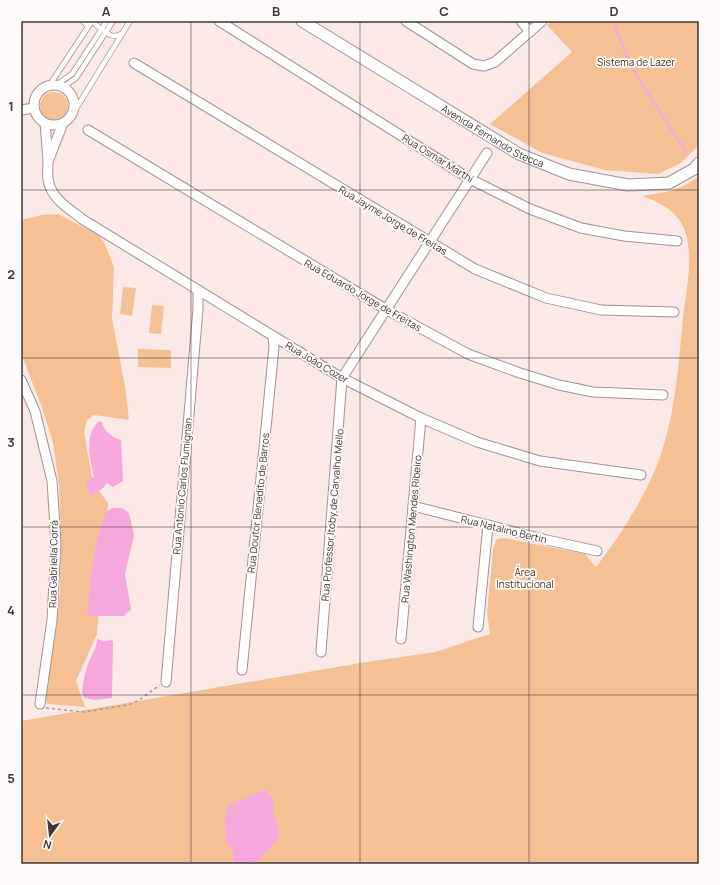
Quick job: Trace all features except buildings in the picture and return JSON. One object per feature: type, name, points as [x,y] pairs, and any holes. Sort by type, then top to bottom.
[{"type":"street","name":"Rua Osmar Marthi","points":[[219,21],[470,179],[530,209],[581,228],[624,236],[677,241]]},
{"type":"street","name":"Avenida Fernando Stecca","points":[[302,21],[519,154],[570,174],[628,185],[669,183],[694,169],[699,163]]},
{"type":"street","points":[[406,21],[473,64],[484,66],[495,62],[542,21]]},
{"type":"street","points":[[521,21],[530,32]]},
{"type":"street","name":"Rua Jayme Jorge de Freitas","points":[[134,63],[475,269],[546,298],[601,310],[674,312]]},
{"type":"street","points":[[56,86],[72,96],[73,111],[63,123],[54,126],[45,123],[38,117],[34,108],[35,98],[40,90],[56,86]]},
{"type":"street","points":[[21,110],[34,108]]},
{"type":"street","name":"Rua João Cozer","points":[[45,123],[50,188],[58,199],[66,206],[82,219],[342,378],[421,418],[477,442],[540,461],[641,475]]},
{"type":"street","name":"Rua João Cozer","points":[[48,162],[63,123]]},
{"type":"street","name":"Rua Eduardo Jorge de Freitas","points":[[88,130],[387,310],[468,354],[520,373],[559,385],[592,392],[663,395]]},
{"type":"street","points":[[342,378],[487,153]]},
{"type":"street","name":"Rua Antonio Carlos Flumignan","points":[[166,682],[198,309],[198,290]]},
{"type":"street","name":"Rua Doutor Benedito de Barros","points":[[242,670],[274,347],[273,336]]},
{"type":"street","name":"Rua Professor Itoby de Carvalho Mello","points":[[321,652],[342,378]]},
{"type":"street","name":"Rua Gabriella Corrá","points":[[21,380],[35,412],[52,480],[56,543],[52,620],[40,704]]},
{"type":"street","name":"Rua Washington Mendes Ribeiro","points":[[400,639],[421,418]]},
{"type":"street","name":"Rua Natalino Bertin","points":[[413,506],[597,551]]},
{"type":"street","points":[[478,627],[488,525]]},
{"type":"lane","points":[[83,21],[91,22],[114,36],[120,35]]},
{"type":"lane","points":[[104,31],[107,21]]},
{"type":"lane","points":[[56,86],[72,74],[113,21]]},
{"type":"lane","points":[[120,35],[126,21]]},
{"type":"lane","points":[[73,111],[130,21]]},
{"type":"lane","points":[[56,86],[91,22]]},
{"type":"lane","points":[[73,111],[111,50]]},
{"type":"path","points":[[40,704],[42,707],[46,708],[84,712],[131,704],[166,682]]},
{"type":"green space","name":"Sistema de Lazer","points":[[552,21],[699,21],[698,146],[681,163],[658,174],[605,170],[542,153],[490,124],[572,52],[547,25]]},
{"type":"green space","points":[[54,92],[64,96],[68,106],[64,116],[54,120],[44,116],[40,106],[44,96]]},
{"type":"green space","name":"Área Institucional","points":[[699,176],[699,864],[21,864],[21,721],[360,663],[435,652],[490,634],[487,612],[493,549],[497,539],[504,538],[585,554],[596,567],[613,544],[643,496],[655,470],[662,452],[675,395],[689,263],[688,242],[682,224],[673,213],[662,205],[642,196],[679,188],[693,181]]},
{"type":"green space","points":[[58,214],[97,234],[104,242],[114,267],[112,319],[125,386],[129,420],[94,415],[87,420],[84,432],[93,483],[108,503],[97,634],[76,681],[85,707],[47,704],[44,697],[56,630],[60,590],[61,535],[59,485],[53,442],[41,405],[21,353],[21,220],[42,215]]},
{"type":"green space","points":[[123,287],[136,288],[132,316],[120,314]]},
{"type":"green space","points":[[152,305],[164,306],[161,334],[149,333]]},
{"type":"green space","points":[[138,349],[171,350],[171,368],[138,367]]},
{"type":"shaded area","points":[[99,421],[102,422],[108,433],[121,440],[123,481],[113,487],[107,483],[92,496],[88,492],[86,483],[94,476],[89,447],[91,433],[94,426]]},
{"type":"shaded area","points":[[113,508],[122,508],[129,513],[134,535],[125,574],[131,609],[124,616],[87,616],[93,562],[98,536],[107,511]]},
{"type":"shaded area","points":[[97,639],[104,641],[112,640],[113,642],[112,698],[94,700],[85,698],[82,694],[86,672],[96,647]]},
{"type":"shaded area","points":[[265,790],[273,799],[274,815],[279,837],[260,859],[253,864],[233,864],[234,853],[226,841],[225,820],[228,805]]},
{"type":"waterway","points":[[613,21],[635,73],[686,152]]}]
